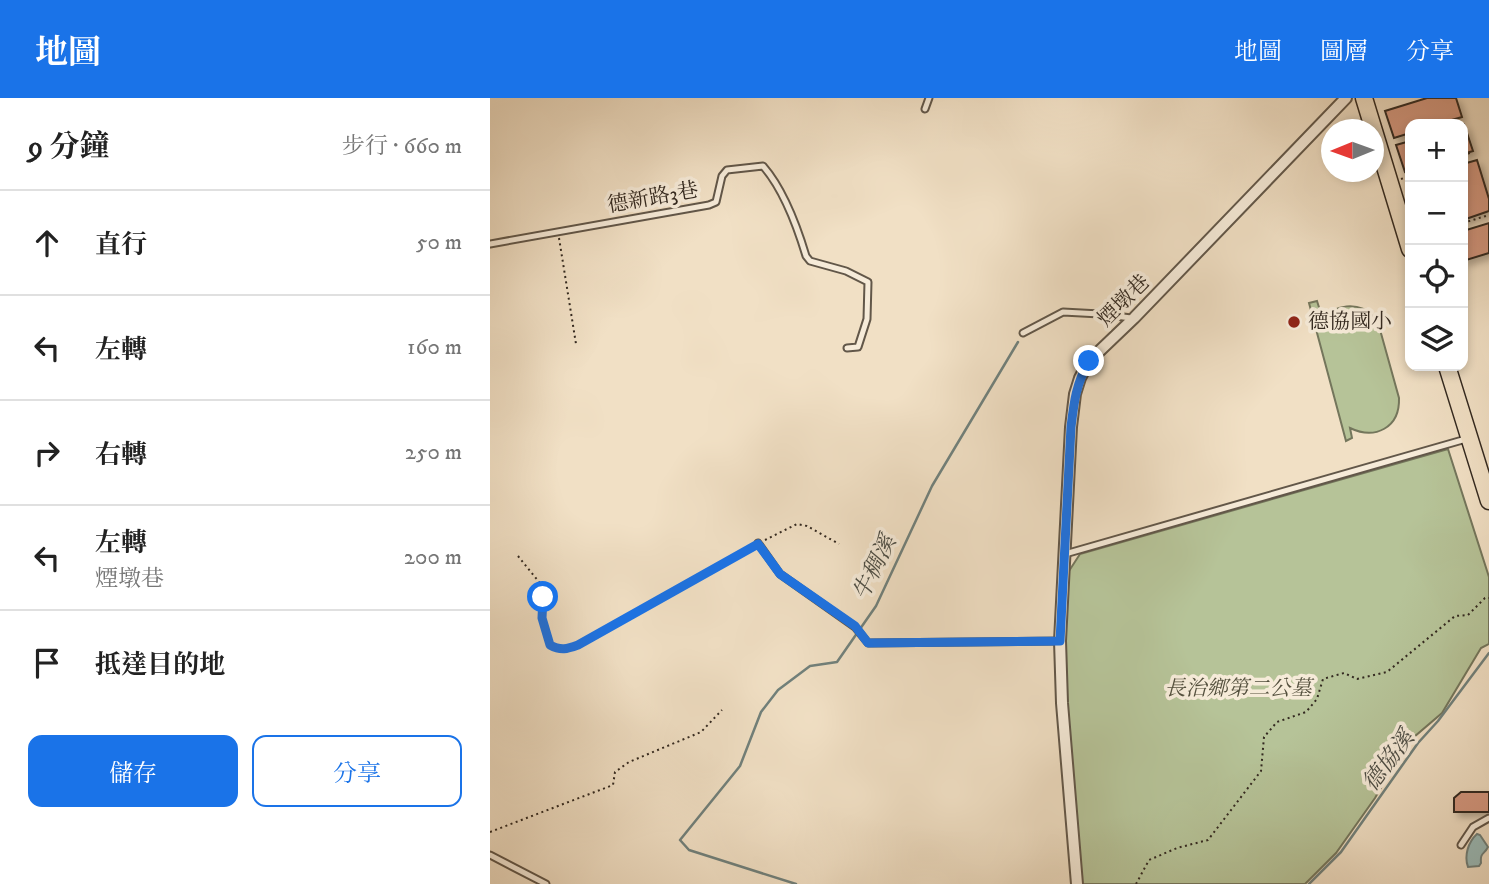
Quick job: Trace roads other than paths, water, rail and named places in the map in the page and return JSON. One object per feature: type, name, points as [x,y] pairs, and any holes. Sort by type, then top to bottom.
[{"type":"main road","points":[[1364,98],[1409,245]]},
{"type":"main road","points":[[1449,371],[1489,501]]},
{"type":"street","name":"煙墩巷","points":[[1077,884],[1062,703],[1060,641],[1071,427],[1080,378],[1089,361],[1134,318],[1346,98]]},
{"type":"lane","points":[[925,109],[929,98]]},
{"type":"lane","name":"德新路3巷","points":[[490,244],[709,205],[716,202],[722,176],[727,170],[763,166],[771,175],[791,213],[810,261],[846,271],[868,282],[867,319],[858,347],[847,348]]},
{"type":"lane","points":[[1023,333],[1063,313],[1134,318]]},
{"type":"lane","points":[[1064,555],[1469,438]]},
{"type":"lane","points":[[758,544],[780,574],[855,626],[868,643],[1060,641]]},
{"type":"lane","points":[[1461,845],[1473,827],[1489,818]]},
{"type":"lane","points":[[490,855],[546,884]]},
{"type":"water","points":[[1477,834],[1488,847],[1479,866],[1468,867],[1468,849]]},
{"type":"waterway","name":"牛稠溪","points":[[796,884],[689,850],[680,840],[740,766],[761,712],[778,690],[810,666],[837,662],[876,606],[932,486],[1018,342]]},
{"type":"waterway","name":"德協溪","points":[[1309,884],[1341,852],[1418,743],[1489,653]]},
{"type":"place","name":"德協國小","points":[[1294,322]]},
{"type":"park label","name":"長治鄉第二公墓","points":[[1238,689]]}]
